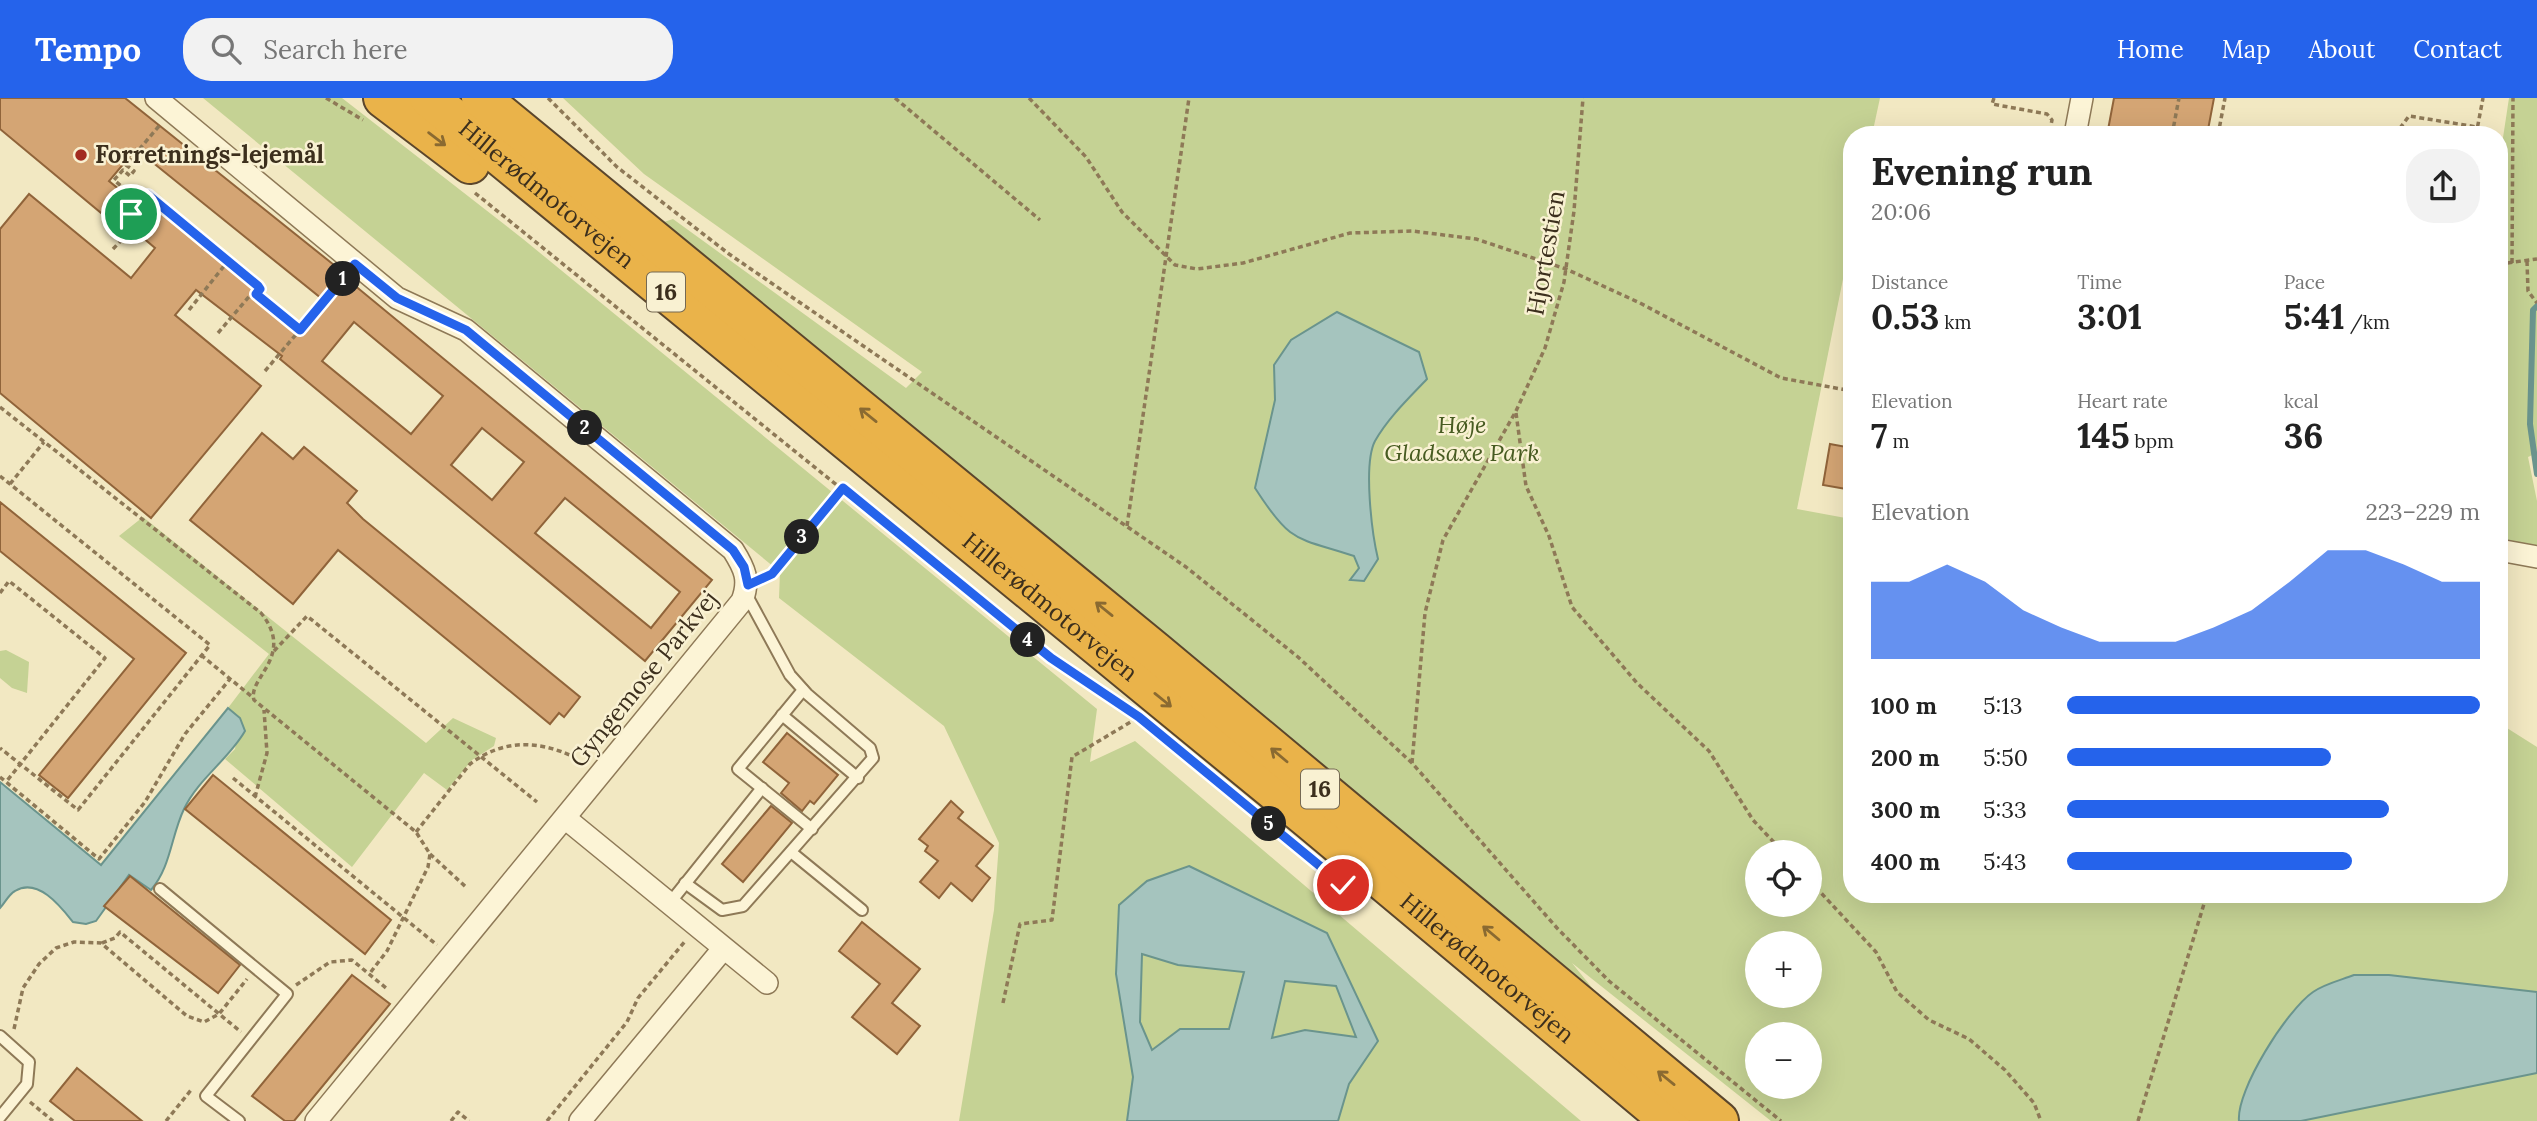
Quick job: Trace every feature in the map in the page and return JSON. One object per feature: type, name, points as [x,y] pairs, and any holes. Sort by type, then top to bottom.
[{"type":"highway","name":"Hillerødmotorvejen","points":[[429,98],[1311,821],[1670,1121]]},
{"type":"highway","name":"Hillerødmotorvejen","points":[[481,98],[1155,651],[1719,1121]]},
{"type":"highway","points":[[516,98],[723,297]]},
{"type":"highway","points":[[374,110],[902,486]]},
{"type":"street","points":[[2077,126],[2082,98]]},
{"type":"street","name":"Gyngemose Parkvej","points":[[164,104],[397,298],[466,330],[733,550],[744,567],[747,589],[742,601],[316,1121]]},
{"type":"street","points":[[2508,552],[2537,557]]},
{"type":"street","points":[[565,818],[766,983]]},
{"type":"street","points":[[580,1121],[723,949]]},
{"type":"lane","points":[[685,883],[722,910],[732,911],[743,906],[872,762],[872,751],[803,690],[785,665],[747,589]]},
{"type":"lane","points":[[803,690],[738,769],[812,829]]},
{"type":"lane","points":[[782,715],[858,778]]},
{"type":"lane","points":[[669,904],[762,788]]},
{"type":"lane","points":[[791,852],[862,909]]},
{"type":"lane","points":[[160,888],[287,994],[206,1096],[239,1121]]},
{"type":"lane","points":[[0,1036],[29,1062],[27,1084],[0,1117]]},
{"type":"path","points":[[326,98],[374,110]]},
{"type":"path","points":[[548,98],[617,167],[729,254],[1186,566],[1298,657],[1412,763],[1557,928],[1609,981],[1782,1121]]},
{"type":"path","points":[[895,98],[1040,220]]},
{"type":"path","points":[[1029,98],[1086,157],[1122,212],[1175,265],[1208,268],[1243,263],[1350,233],[1412,231],[1476,239],[1566,269],[1640,303],[1782,378],[1843,389]]},
{"type":"path","points":[[1127,526],[1189,98]]},
{"type":"path","name":"Hjortestien","points":[[1412,763],[1425,613],[1443,540],[1516,411],[1545,348],[1566,269],[1583,98]]},
{"type":"path","points":[[1994,98],[1992,104],[2047,114],[2052,120],[2051,126]]},
{"type":"path","points":[[2174,126],[2179,98]]},
{"type":"path","points":[[2220,126],[2225,98]]},
{"type":"path","points":[[2477,126],[2483,98]]},
{"type":"path","points":[[2512,263],[2513,98]]},
{"type":"path","points":[[141,203],[114,180],[123,170],[130,176],[134,171],[127,165],[164,104]]},
{"type":"path","points":[[2402,126],[2409,116],[2471,126]]},
{"type":"path","points":[[471,190],[1051,658],[1149,726]]},
{"type":"path","points":[[113,248],[139,222],[131,214],[148,195],[258,286],[260,289],[256,294],[300,330]]},
{"type":"path","points":[[2508,263],[2537,259]]},
{"type":"path","points":[[189,310],[228,261]]},
{"type":"path","points":[[2528,261],[2530,293],[2537,303]]},
{"type":"path","points":[[265,371],[355,264]]},
{"type":"path","points":[[218,333],[258,286]]},
{"type":"path","points":[[0,407],[261,612],[267,619],[274,651],[272,661],[254,687],[252,697]]},
{"type":"path","points":[[1516,411],[1526,486],[1549,536],[1572,607],[1637,683],[1709,751],[1753,820],[1772,840]]},
{"type":"path","points":[[10,484],[44,442]]},
{"type":"path","points":[[0,476],[210,645],[78,810],[0,748]]},
{"type":"path","points":[[747,589],[772,574],[843,488]]},
{"type":"path","points":[[0,593],[9,581],[105,657],[6,782]]},
{"type":"path","points":[[274,651],[307,616],[537,802]]},
{"type":"path","points":[[201,656],[416,832],[430,854],[467,888]]},
{"type":"path","points":[[0,777],[99,859],[145,802],[186,734],[230,679]]},
{"type":"path","points":[[256,797],[267,753],[264,708]]},
{"type":"path","points":[[1003,1003],[1020,924],[1052,920],[1072,757],[1139,717]]},
{"type":"path","points":[[416,832],[470,764],[504,746],[527,744],[553,747],[574,757]]},
{"type":"path","points":[[233,778],[428,937]]},
{"type":"path","points":[[370,973],[387,951],[428,867],[430,854]]},
{"type":"path","points":[[1822,894],[1876,953],[1897,992],[1929,1020],[1969,1039],[2005,1069],[2034,1103],[2042,1121]]},
{"type":"path","points":[[2138,1121],[2204,903]]},
{"type":"path","points":[[547,1121],[627,1023],[638,998],[697,928]]},
{"type":"path","points":[[10,1044],[23,988],[39,964],[56,948],[74,942],[101,943],[115,938],[120,932],[250,1040]]},
{"type":"path","points":[[101,943],[187,1016],[204,1022],[219,1014],[256,968]]},
{"type":"path","points":[[287,994],[298,983],[330,962],[352,960],[386,988]]},
{"type":"path","points":[[166,1121],[194,1086],[206,1096]]},
{"type":"path","points":[[19,1094],[53,1121]]},
{"type":"path","points":[[451,1121],[458,1112],[469,1121]]},
{"type":"green space","points":[[203,98],[342,98],[523,239],[1097,709],[1090,762],[1135,741],[1581,1121],[959,1121],[994,910],[999,843],[944,726],[779,598],[780,572]]},
{"type":"green space","name":"Høje Gladsaxe Park","points":[[563,98],[1880,98],[1874,126],[1843,126],[1843,279],[1797,509],[1843,518],[1843,903],[2508,903],[2508,729],[2537,747],[2537,1121],[1771,1121],[1572,963],[1593,989],[661,223],[673,219],[906,388],[922,372],[644,174]]},
{"type":"green space","points":[[2509,98],[2537,98],[2537,453],[2528,457],[2537,501],[2537,547],[2508,542],[2508,126],[2505,126]]},
{"type":"green space","points":[[143,517],[426,743],[453,718],[496,738],[494,746],[472,760],[447,790],[424,773],[352,867],[225,759],[235,749],[240,718],[228,708],[269,654],[119,536]]},
{"type":"green space","points":[[6,650],[29,662],[27,693],[12,688],[0,678],[0,651]]},
{"type":"water","points":[[1337,312],[1419,352],[1427,379],[1386,424],[1371,452],[1370,499],[1378,559],[1364,581],[1350,580],[1359,568],[1354,556],[1296,536],[1277,520],[1255,488],[1275,400],[1274,365],[1291,340]]},
{"type":"water","points":[[228,708],[240,718],[245,731],[190,798],[163,871],[151,890],[129,875],[96,921],[86,924],[73,922],[48,896],[32,888],[15,891],[0,908],[0,782],[101,865]]},
{"type":"water","points":[[1189,866],[1327,933],[1378,1041],[1349,1084],[1338,1121],[1127,1121],[1133,1077],[1116,974],[1119,905],[1147,881]],"holes":[[[1142,954],[1178,965],[1244,972],[1229,1029],[1180,1029],[1152,1050],[1140,1022]],[[1285,981],[1336,986],[1356,1037],[1305,1030],[1272,1038]]]},
{"type":"water","points":[[2354,975],[2389,975],[2537,992],[2537,1073],[2301,1121],[2239,1121],[2240,1107],[2254,1071],[2290,1015],[2317,989]]},
{"type":"building","points":[[0,98],[125,98],[344,273],[342,275],[712,580],[645,661],[280,359],[282,356],[196,290],[175,315],[261,386],[151,518],[0,393],[0,229],[29,194],[131,278],[155,248],[129,226],[124,232],[0,129]],"holes":[[[136,149],[327,303],[301,334],[251,293],[257,287],[234,269],[232,271],[148,200],[142,208],[109,181]],[[354,322],[443,396],[411,434],[322,361]],[[482,428],[524,462],[492,500],[451,465]],[[565,498],[680,592],[651,628],[535,533]]]},
{"type":"building","points":[[2114,98],[2214,98],[2209,126],[2109,126]]},
{"type":"building","points":[[262,433],[293,459],[304,447],[357,491],[347,503],[363,519],[580,697],[564,717],[559,713],[550,724],[338,550],[293,604],[190,520]]},
{"type":"building","points":[[1830,444],[1843,446],[1843,488],[1823,485]]},
{"type":"building","points":[[0,502],[186,653],[68,798],[39,775],[134,659],[0,551]]},
{"type":"building","points":[[787,733],[838,775],[814,804],[810,801],[802,811],[781,793],[789,783],[763,762]]},
{"type":"building","points":[[213,775],[391,920],[365,954],[185,809]]},
{"type":"building","points":[[951,801],[963,812],[958,818],[993,846],[976,866],[990,878],[972,901],[951,883],[939,898],[920,882],[938,861],[925,851],[928,846],[919,839]]},
{"type":"building","points":[[771,806],[792,823],[743,882],[722,864]]},
{"type":"building","points":[[130,876],[240,965],[218,993],[104,906]]},
{"type":"building","points":[[862,922],[920,969],[892,1003],[920,1026],[897,1054],[852,1017],[880,984],[839,951]]},
{"type":"building","points":[[352,975],[390,1004],[294,1121],[285,1121],[252,1096]]},
{"type":"building","points":[[77,1068],[142,1121],[75,1121],[50,1101]]},
{"type":"waterway","points":[[2537,306],[2533,310],[2530,424],[2537,474]]},
{"type":"place","name":"Forretnings-lejemål","points":[[81,155]]},
{"type":"route","points":[[131,214],[148,195],[258,286],[260,289],[256,294],[300,330],[355,264],[397,298],[466,330],[733,550],[744,567],[748,585],[772,574],[843,488],[1051,658],[1139,717],[1343,885]]}]
